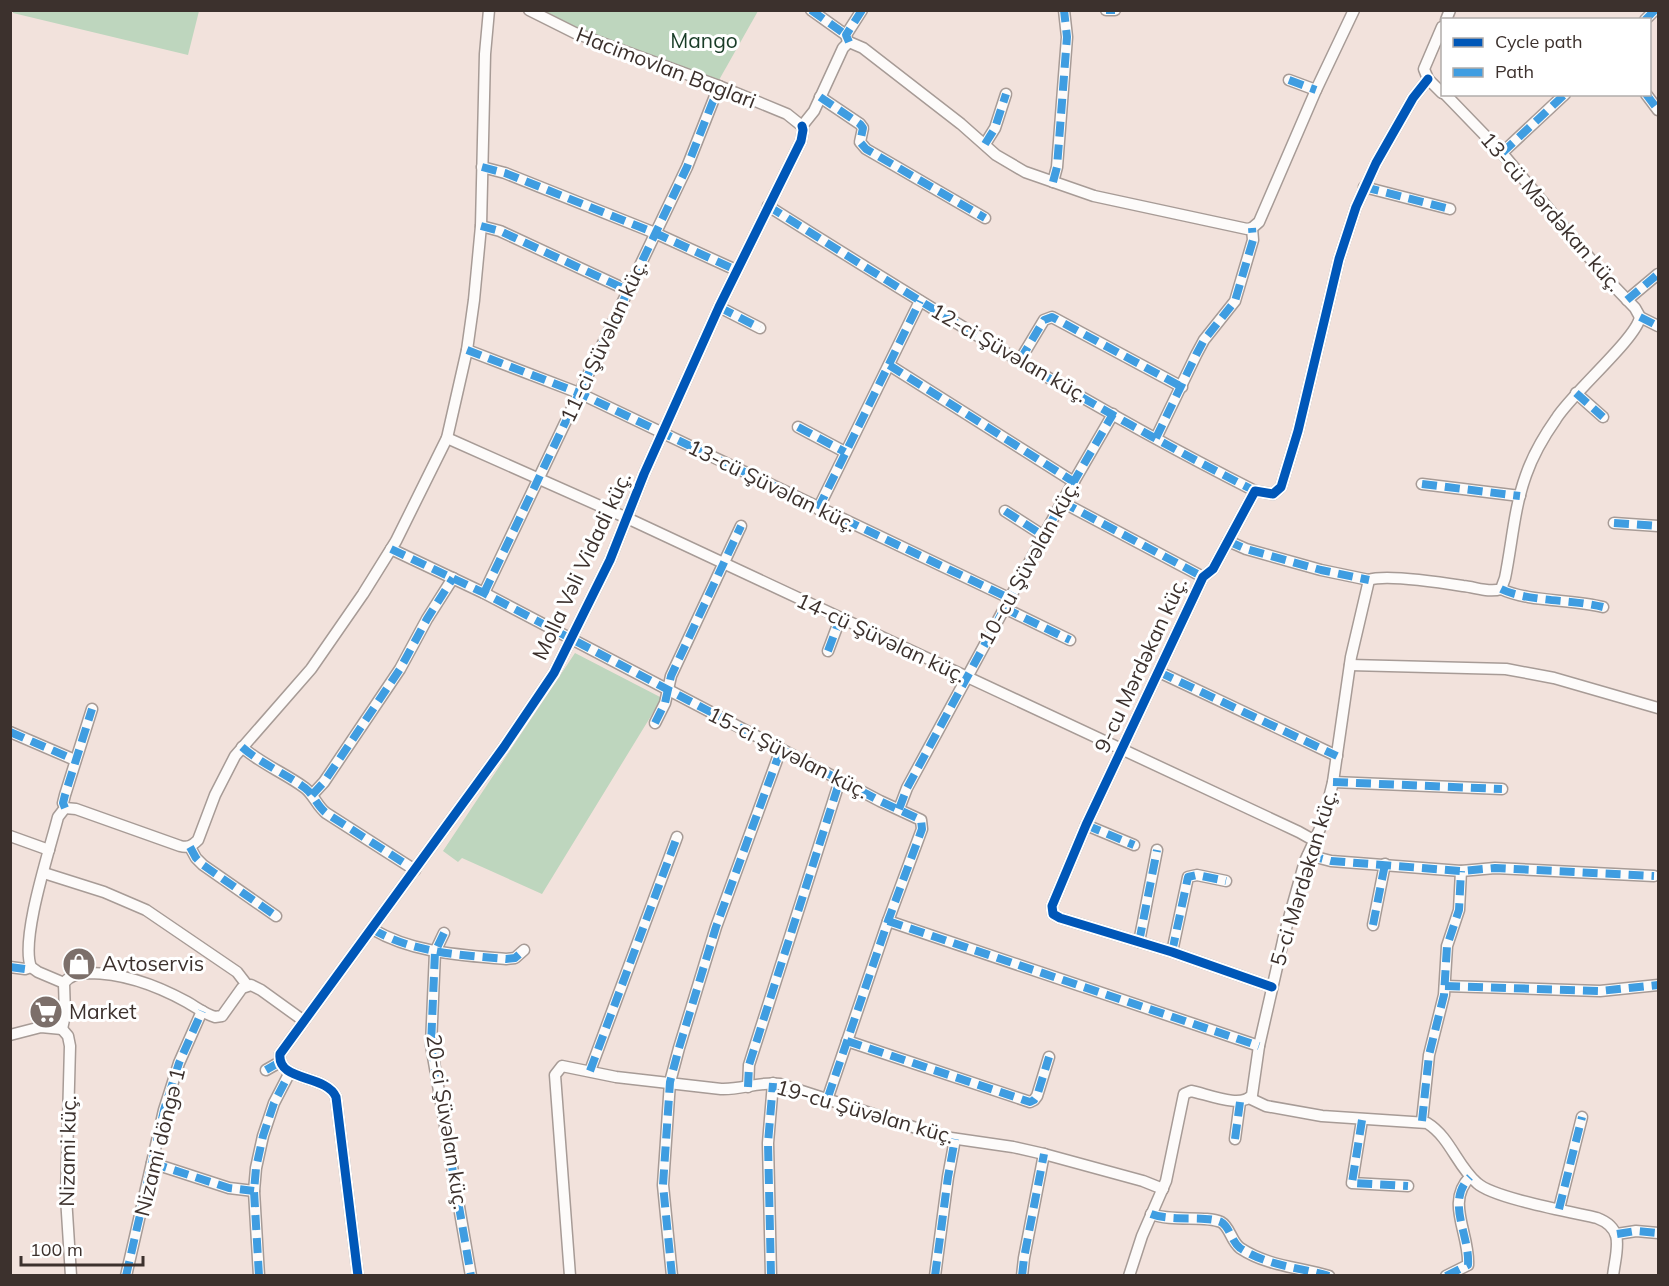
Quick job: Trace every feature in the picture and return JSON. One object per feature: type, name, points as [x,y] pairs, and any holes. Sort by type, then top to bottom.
[{"type":"street","points":[[190,847],[198,840],[225,774],[242,747],[311,669],[363,594],[391,549],[447,438],[467,350],[474,300],[481,226],[485,54],[489,10]]},
{"type":"street","name":"Hacimovlan Baglari","points":[[529,10],[575,33],[719,86],[787,114],[800,122],[802,126]]},
{"type":"street","points":[[811,10],[1015,166],[1094,196],[1242,228],[1252,228],[1261,219],[1316,90],[1354,10]]},
{"type":"street","name":"Molla Vəli Vidadi küç.","points":[[280,1062],[282,1050],[539,697],[571,640],[610,560],[662,433],[736,270],[801,141],[802,126],[811,116],[862,10]]},
{"type":"street","points":[[1053,182],[1057,166],[1067,37],[1064,10]]},
{"type":"street","points":[[1106,10],[1115,10]]},
{"type":"street","points":[[1255,491],[1274,494],[1281,487],[1298,431],[1344,240],[1364,187],[1413,98],[1428,80],[1424,69],[1425,64],[1441,31]]},
{"type":"street","points":[[1289,80],[1316,90]]},
{"type":"street","name":"13-cü Mərdəkan küç.","points":[[1428,80],[1441,91]]},
{"type":"street","name":"11-ci Şüvəlan küç.","points":[[484,593],[656,233],[693,153],[719,86]]},
{"type":"street","points":[[985,144],[995,128],[1006,94]]},
{"type":"street","name":"13-cü Mərdəkan küç.","points":[[1446,96],[1502,153],[1635,308],[1640,317],[1659,326]]},
{"type":"street","points":[[1502,153],[1563,96]]},
{"type":"street","points":[[1648,96],[1659,110]]},
{"type":"street","points":[[820,97],[860,124],[863,128],[860,142],[866,149],[985,218]]},
{"type":"street","points":[[482,167],[505,173],[656,233],[736,270]]},
{"type":"street","points":[[1364,187],[1450,209]]},
{"type":"street","name":"12-ci Şüvəlan küç.","points":[[768,206],[920,301],[1020,360],[1156,438],[1255,491]]},
{"type":"street","points":[[481,226],[500,231],[627,290]]},
{"type":"street","points":[[1156,438],[1204,340],[1235,301],[1252,240],[1252,228]]},
{"type":"street","points":[[1627,300],[1659,274]]},
{"type":"street","points":[[818,508],[920,301]]},
{"type":"street","points":[[719,307],[760,328]]},
{"type":"street","points":[[1020,360],[1044,321],[1052,317],[1182,387]]},
{"type":"street","points":[[1501,589],[1506,578],[1520,496],[1526,474],[1540,444],[1557,416],[1576,393],[1634,332],[1640,317]]},
{"type":"street","name":"13-cü Şüvəlan küç.","points":[[467,350],[579,393],[818,508],[1007,603],[1070,640]]},
{"type":"street","points":[[889,365],[1074,482]]},
{"type":"street","points":[[1576,393],[1603,417]]},
{"type":"street","name":"10-cu Şüvəlan küç.","points":[[899,809],[907,788],[1007,603],[1113,414]]},
{"type":"street","points":[[798,427],[845,452]]},
{"type":"street","name":"14-cü Şüvəlan küç.","points":[[447,438],[627,518],[1299,832],[1315,842]]},
{"type":"street","points":[[1422,484],[1520,496]]},
{"type":"street","name":"9-cu Mərdəkan küç.","points":[[1255,491],[1213,569],[1203,577],[1086,825],[1052,906],[1053,914],[1060,918],[1172,952],[1272,987]]},
{"type":"street","points":[[1062,502],[1203,577]]},
{"type":"street","points":[[1005,511],[1044,536]]},
{"type":"street","points":[[1614,523],[1659,526]]},
{"type":"street","points":[[655,723],[665,703],[670,676],[741,526]]},
{"type":"street","points":[[1228,541],[1246,549],[1321,570],[1369,580],[1385,579],[1491,590],[1501,589],[1515,594],[1574,600],[1603,607]]},
{"type":"street","name":"15-ci Şüvəlan küç.","points":[[391,549],[484,593],[667,691],[917,817],[923,824],[827,1100]]},
{"type":"street","points":[[312,795],[324,782],[393,679],[453,578]]},
{"type":"street","name":"5-ci Mərdəkan küç.","points":[[1235,1139],[1245,1100],[1253,1090],[1259,1046],[1285,932],[1308,855],[1323,822],[1333,782],[1350,664],[1369,580]]},
{"type":"street","points":[[828,651],[840,619]]},
{"type":"street","points":[[1350,664],[1506,669],[1554,678],[1659,708]]},
{"type":"street","points":[[1159,672],[1337,756]]},
{"type":"street","points":[[65,808],[63,803],[65,795],[92,709]]},
{"type":"street","points":[[10,732],[75,759]]},
{"type":"street","points":[[242,747],[255,758],[300,785],[312,795],[319,808],[326,813],[415,870]]},
{"type":"street","points":[[672,1275],[663,1185],[670,1082],[716,927],[781,749]]},
{"type":"street","points":[[748,1087],[749,1065],[840,780]]},
{"type":"street","points":[[1333,782],[1502,789]]},
{"type":"street","points":[[65,808],[76,809],[173,844],[190,847]]},
{"type":"street","points":[[64,983],[31,967],[27,946],[58,817],[65,808]]},
{"type":"street","points":[[1086,825],[1134,845]]},
{"type":"street","points":[[10,836],[49,850]]},
{"type":"street","points":[[590,1071],[677,837]]},
{"type":"street","points":[[190,847],[203,865],[276,916]]},
{"type":"street","points":[[1139,942],[1157,850]]},
{"type":"street","points":[[1308,855],[1331,861],[1461,871],[1495,868],[1654,876]]},
{"type":"street","points":[[1374,925],[1385,864]]},
{"type":"street","points":[[1422,1121],[1429,1055],[1445,986],[1447,946],[1459,910],[1461,871]]},
{"type":"street","points":[[44,873],[104,892],[146,910],[237,972],[247,985],[261,990],[304,1021]]},
{"type":"street","points":[[1172,952],[1188,878],[1197,875],[1227,881]]},
{"type":"street","points":[[888,921],[1259,1046]]},
{"type":"street","points":[[372,929],[398,942],[435,952],[506,959],[515,958],[524,950]]},
{"type":"street","name":"20-ci Şüvəlan küç.","points":[[444,933],[435,952],[431,1045],[471,1275]]},
{"type":"street","points":[[10,967],[25,969],[31,967]]},
{"type":"street","points":[[10,1035],[41,1028],[62,1029],[65,1010],[64,983],[70,976],[103,973],[125,976],[170,993],[215,1017],[222,1016],[242,988],[247,985]]},
{"type":"street","points":[[1445,986],[1600,991],[1659,985]]},
{"type":"street","name":"Nizami döngə 1","points":[[126,1275],[162,1118],[179,1063],[202,1011]]},
{"type":"street","name":"Nizami küç.","points":[[62,1029],[68,1036],[70,1046],[66,1197],[71,1275]]},
{"type":"street","points":[[848,1041],[1030,1102],[1034,1101],[1037,1096],[1049,1057]]},
{"type":"street","points":[[266,1070],[280,1062],[284,1069],[329,1087],[336,1097],[358,1275]]},
{"type":"street","name":"19-cu Şüvəlan küç.","points":[[570,1275],[555,1075],[562,1066],[616,1077],[721,1089],[773,1083],[955,1139],[1044,1154],[1143,1181],[1163,1189]]},
{"type":"street","points":[[259,1275],[254,1191],[256,1168],[263,1136],[276,1098],[290,1072]]},
{"type":"street","points":[[771,1275],[768,1143],[773,1083]]},
{"type":"street","points":[[1129,1275],[1142,1236],[1163,1189],[1184,1095],[1191,1091],[1292,1111],[1362,1120],[1422,1121],[1433,1126],[1441,1134],[1470,1177],[1480,1186],[1492,1192],[1605,1221],[1617,1234],[1613,1275]]},
{"type":"street","points":[[1559,1209],[1582,1117]]},
{"type":"street","points":[[1362,1120],[1352,1183],[1408,1186]]},
{"type":"street","points":[[935,1275],[955,1139]]},
{"type":"street","points":[[1022,1275],[1044,1154]]},
{"type":"street","points":[[152,1163],[229,1188],[254,1191]]},
{"type":"street","points":[[1446,1275],[1468,1265],[1459,1207],[1461,1187],[1470,1177]]},
{"type":"street","points":[[1151,1214],[1165,1218],[1219,1222],[1227,1228],[1233,1242],[1243,1250],[1282,1266],[1329,1275]]},
{"type":"street","points":[[1617,1234],[1635,1231],[1659,1233]]},
{"type":"green space","points":[[13,10],[199,11],[188,55],[13,13]]},
{"type":"green space","name":"Mango","points":[[540,11],[758,11],[719,80],[563,23]]},
{"type":"green space","points":[[575,653],[662,698],[542,894],[462,858],[458,862],[443,851]]},
{"type":"marked path","points":[[811,10],[846,35]]},
{"type":"marked path","points":[[849,42],[846,35],[862,10]]},
{"type":"marked path","points":[[1053,182],[1057,167],[1067,37],[1064,10]]},
{"type":"marked path","points":[[1106,10],[1115,10]]},
{"type":"marked path","points":[[1647,18],[1655,10]]},
{"type":"marked path","points":[[1289,80],[1316,90]]},
{"type":"marked path","points":[[484,593],[687,167],[719,86]]},
{"type":"marked path","points":[[985,144],[995,128],[1006,94]]},
{"type":"marked path","points":[[1502,153],[1563,96]]},
{"type":"marked path","points":[[1648,96],[1658,110]]},
{"type":"marked path","points":[[820,97],[860,124],[863,128],[860,142],[866,149],[985,218]]},
{"type":"marked path","points":[[482,167],[505,173],[655,233],[736,270]]},
{"type":"marked path","points":[[1364,187],[1450,209]]},
{"type":"marked path","points":[[768,206],[1069,390],[1255,491]]},
{"type":"marked path","points":[[481,226],[500,231],[627,290]]},
{"type":"marked path","points":[[1156,438],[1204,340],[1235,301],[1253,240],[1252,228]]},
{"type":"marked path","points":[[1627,300],[1658,274]]},
{"type":"marked path","points":[[818,509],[920,301]]},
{"type":"marked path","points":[[719,307],[760,328]]},
{"type":"marked path","points":[[1020,360],[1044,320],[1052,317],[1182,387]]},
{"type":"marked path","points":[[1640,317],[1658,326]]},
{"type":"marked path","points":[[467,350],[579,393],[1009,598]]},
{"type":"marked path","points":[[889,365],[1074,482]]},
{"type":"marked path","points":[[1576,393],[1603,417]]},
{"type":"marked path","points":[[899,809],[907,788],[1062,502],[1113,414]]},
{"type":"marked path","points":[[798,427],[845,452]]},
{"type":"marked path","points":[[1422,484],[1520,496]]},
{"type":"marked path","points":[[1062,502],[1203,577]]},
{"type":"marked path","points":[[1005,511],[1044,536]]},
{"type":"marked path","points":[[1614,523],[1658,526]]},
{"type":"marked path","points":[[655,723],[665,703],[671,676],[741,526]]},
{"type":"marked path","points":[[1228,541],[1246,549],[1321,570],[1369,580]]},
{"type":"marked path","points":[[391,549],[484,593],[880,801],[921,820],[922,829],[827,1100]]},
{"type":"marked path","points":[[312,795],[324,782],[400,669],[427,619],[453,578]]},
{"type":"marked path","points":[[1501,589],[1524,596],[1603,607]]},
{"type":"marked path","points":[[1004,608],[1070,640]]},
{"type":"marked path","points":[[828,651],[840,619]]},
{"type":"marked path","points":[[1159,672],[1337,756]]},
{"type":"marked path","points":[[65,808],[63,803],[65,795],[92,709]]},
{"type":"marked path","points":[[10,732],[75,760]]},
{"type":"marked path","points":[[242,747],[305,788],[326,813],[415,870]]},
{"type":"marked path","points":[[672,1276],[663,1185],[670,1082],[716,927],[781,749]]},
{"type":"marked path","points":[[748,1087],[749,1065],[840,780]]},
{"type":"marked path","points":[[1333,782],[1502,789]]},
{"type":"marked path","points":[[1086,825],[1134,845]]},
{"type":"marked path","points":[[590,1071],[677,837]]},
{"type":"marked path","points":[[190,847],[203,865],[276,916]]},
{"type":"marked path","points":[[1139,942],[1157,850]]},
{"type":"marked path","points":[[1308,855],[1331,861],[1461,871],[1495,868],[1654,876]]},
{"type":"marked path","points":[[1373,925],[1385,864]]},
{"type":"marked path","points":[[1422,1121],[1429,1055],[1444,995],[1447,946],[1459,910],[1461,871]]},
{"type":"marked path","points":[[1172,952],[1188,877],[1197,875],[1226,881]]},
{"type":"marked path","points":[[888,921],[1259,1046]]},
{"type":"marked path","points":[[372,929],[404,943],[437,952],[506,959],[515,958],[524,950]]},
{"type":"marked path","points":[[444,933],[435,952],[431,1045],[471,1276]]},
{"type":"marked path","points":[[10,967],[25,969],[31,967]]},
{"type":"marked path","points":[[1445,986],[1600,991],[1658,985]]},
{"type":"marked path","points":[[126,1276],[164,1110],[179,1063],[202,1011]]},
{"type":"marked path","points":[[847,1041],[1030,1102],[1037,1096],[1049,1057]]},
{"type":"marked path","points":[[266,1070],[280,1062]]},
{"type":"marked path","points":[[259,1276],[254,1191],[256,1168],[274,1103],[290,1072]]},
{"type":"marked path","points":[[771,1276],[768,1143],[773,1083]]},
{"type":"marked path","points":[[1235,1139],[1240,1102]]},
{"type":"marked path","points":[[1559,1209],[1582,1117]]},
{"type":"marked path","points":[[1362,1120],[1352,1183],[1408,1186]]},
{"type":"marked path","points":[[935,1276],[955,1139]]},
{"type":"marked path","points":[[1022,1276],[1044,1154]]},
{"type":"marked path","points":[[152,1163],[229,1188],[254,1191]]},
{"type":"marked path","points":[[1446,1276],[1468,1265],[1468,1253],[1460,1219],[1459,1197],[1470,1177]]},
{"type":"marked path","points":[[1151,1214],[1169,1218],[1206,1219],[1221,1222],[1237,1245],[1250,1254],[1261,1259],[1329,1276]]},
{"type":"marked path","points":[[1617,1234],[1636,1231],[1658,1233]]},
{"type":"cycle path","points":[[1272,987],[1172,952],[1060,918],[1053,914],[1052,906],[1086,825],[1203,577],[1213,569],[1255,491],[1273,494],[1281,487],[1298,431],[1339,259],[1356,207],[1376,163],[1413,98],[1428,79]]},
{"type":"cycle path","points":[[358,1276],[336,1097],[323,1085],[286,1069],[281,1063],[280,1054],[504,747],[554,673],[610,560],[644,474],[719,307],[801,141],[802,126]]},
{"type":"place","name":"Avtoservis","points":[[79,964]]},
{"type":"place","name":"Market","points":[[46,1012]]}]
